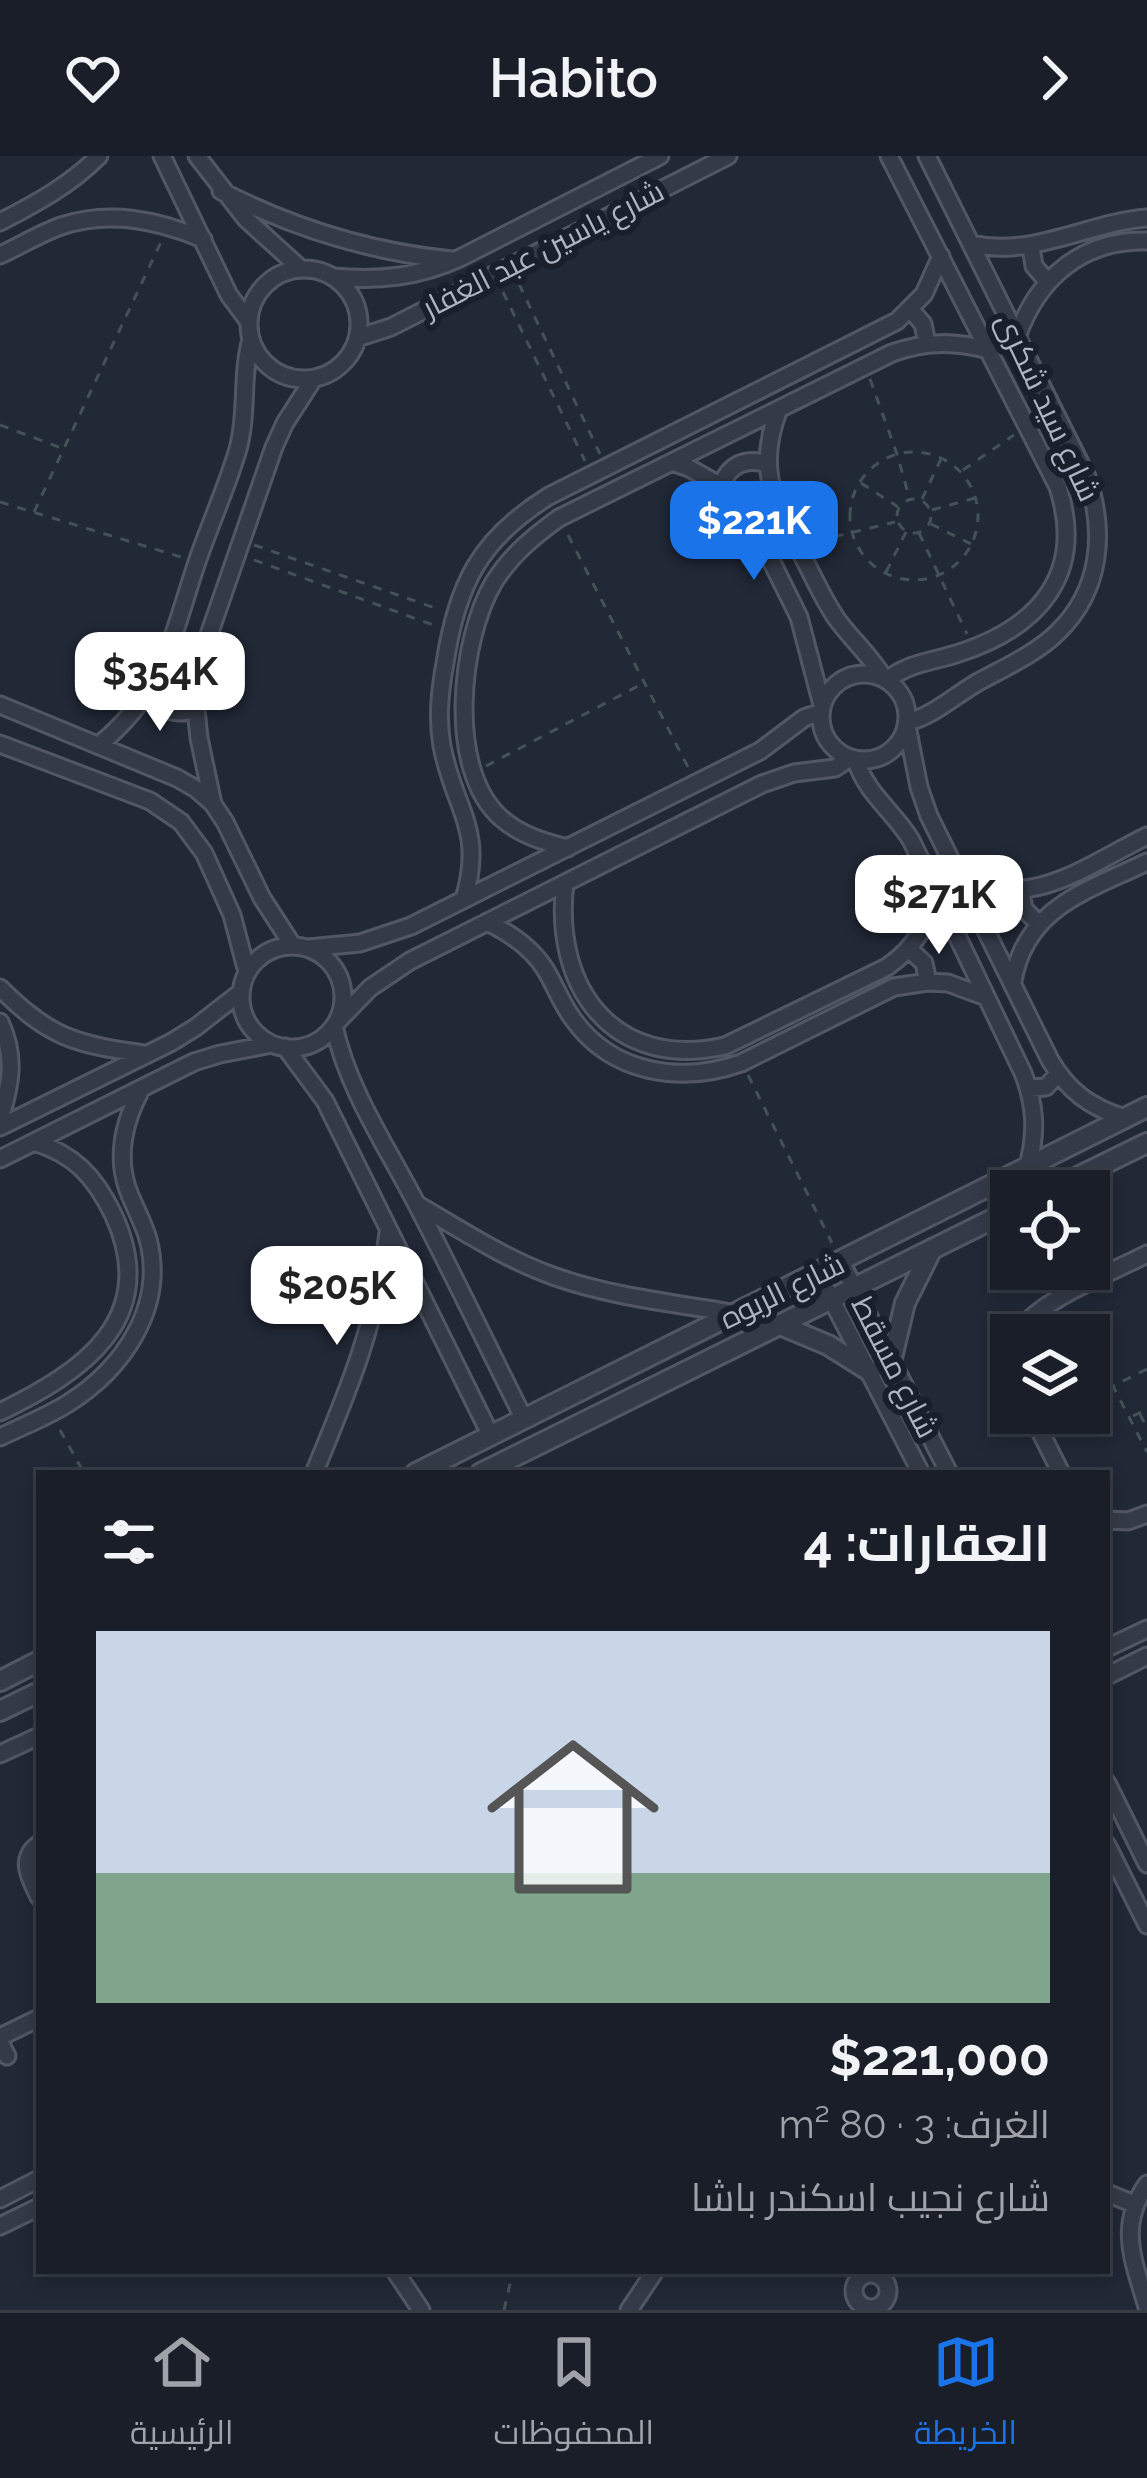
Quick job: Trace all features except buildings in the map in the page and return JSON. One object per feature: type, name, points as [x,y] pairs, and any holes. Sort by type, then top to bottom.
[{"type":"street","points":[[0,222],[76,178],[99,156]]},
{"type":"street","points":[[99,745],[149,692],[170,648],[238,449],[245,401],[245,364],[250,330],[252,306],[260,292],[285,272],[312,269],[346,289],[356,304],[359,321],[357,338],[341,364],[329,373],[298,378],[268,366],[258,354],[250,330],[162,156]]},
{"type":"street","points":[[197,156],[221,191],[301,269]]},
{"type":"street","name":"شارع ياسين عبد الغفار","points":[[334,278],[396,278],[426,272],[660,156]]},
{"type":"street","name":"شارع ياسين عبد الغفار","points":[[357,338],[391,327],[728,156]]},
{"type":"street","name":"شارع سيد شكرى","points":[[885,679],[911,664],[973,647],[1032,612],[1065,564],[1068,540],[1058,487],[889,156]]},
{"type":"street","name":"شارع سيد شكرى","points":[[907,724],[1058,633],[1089,586],[1100,532],[1088,477],[927,156]]},
{"type":"street","points":[[221,191],[285,221],[351,244],[455,261]]},
{"type":"street","points":[[0,255],[62,226],[97,218],[134,218],[203,238]]},
{"type":"street","points":[[970,244],[1031,247],[1147,218]]},
{"type":"street","points":[[1018,338],[1029,308],[1047,280],[1062,268],[1096,249],[1147,241]]},
{"type":"street","points":[[1031,247],[1034,266],[1047,280]]},
{"type":"street","points":[[464,899],[470,877],[470,831],[449,773],[439,699],[451,623],[479,557],[499,533],[549,496],[882,330],[924,294],[941,256]]},
{"type":"street","points":[[910,309],[923,324],[927,343]]},
{"type":"street","points":[[568,848],[531,836],[498,817],[484,796],[466,748],[471,644],[479,613],[511,559],[559,518],[892,353],[927,343],[988,350]]},
{"type":"street","points":[[213,804],[196,709],[202,656],[274,447],[314,378]]},
{"type":"street","points":[[779,409],[767,464],[775,503],[836,617],[904,698],[919,787],[929,816],[1058,1074],[1087,1102],[1125,1118]]},
{"type":"street","points":[[721,486],[725,475],[744,461],[767,464]]},
{"type":"street","points":[[672,462],[721,486],[749,515],[799,617],[822,708],[824,736],[853,759],[868,788],[902,825],[1029,1088],[1035,1129],[1028,1169]]},
{"type":"street","points":[[491,1436],[326,1101],[279,1046],[252,1029],[245,1017],[241,992],[247,972],[266,953],[386,936],[773,743],[822,708],[836,684],[846,677],[871,674],[885,679]]},
{"type":"street","points":[[149,692],[164,709],[196,709]]},
{"type":"street","points":[[0,705],[177,778],[213,804],[262,898],[301,947],[322,955],[340,978],[343,1007],[336,1024],[349,1076],[524,1419]]},
{"type":"street","points":[[0,1159],[194,1062],[220,1054],[313,1044],[389,973],[763,784],[794,773],[835,768],[853,759],[882,757],[894,749],[907,724]]},
{"type":"street","points":[[0,744],[150,801],[181,822],[204,853],[232,915],[247,972]]},
{"type":"street","points":[[470,831],[498,817]]},
{"type":"street","points":[[963,882],[1021,892],[1051,884],[1147,836]]},
{"type":"street","points":[[1013,984],[1025,942],[1038,923],[1062,904],[1147,862]]},
{"type":"street","points":[[565,883],[562,934],[580,988],[611,1025],[653,1048],[677,1052],[725,1046],[886,967],[923,931],[934,889]]},
{"type":"street","points":[[1021,892],[1024,910],[1038,923]]},
{"type":"street","points":[[487,922],[519,942],[545,969],[576,1023],[594,1042],[639,1068],[664,1074],[691,1075],[742,1063],[894,987],[948,983],[986,997]]},
{"type":"street","points":[[909,949],[924,963],[928,982]]},
{"type":"street","points":[[545,969],[554,959],[568,958]]},
{"type":"street","points":[[0,988],[34,1021],[73,1041],[147,1054]]},
{"type":"street","points":[[0,1123],[147,1054],[196,1027],[241,992]]},
{"type":"street","points":[[0,1123],[12,1059],[0,1023],[18,1006]]},
{"type":"street","points":[[1029,1088],[1046,1087],[1058,1074]]},
{"type":"street","points":[[0,1436],[70,1402],[103,1375],[130,1342],[150,1304],[149,1242],[123,1166],[125,1125],[142,1088]]},
{"type":"street","name":"شارع الربوه","points":[[422,1470],[1147,1107]]},
{"type":"street","points":[[0,1412],[74,1370],[100,1344],[120,1314],[129,1273],[121,1232],[94,1179],[67,1155],[34,1142]]},
{"type":"street","points":[[1092,1170],[1147,1143]]},
{"type":"street","points":[[94,1179],[123,1166]]},
{"type":"street","points":[[416,1204],[516,1261],[552,1275],[627,1295],[737,1314]]},
{"type":"street","name":"شارع الربوه","points":[[488,1470],[990,1220]]},
{"type":"street","points":[[315,1470],[367,1341],[388,1230]]},
{"type":"street","points":[[891,1362],[905,1303],[932,1249]]},
{"type":"street","points":[[1034,1314],[1147,1255]]},
{"type":"street","name":"شارع مسقط","points":[[842,1262],[947,1470]]},
{"type":"street","name":"شارع مسقط","points":[[818,1273],[920,1470]]},
{"type":"street","points":[[780,1325],[828,1345],[871,1372]]},
{"type":"street","points":[[1042,1434],[1060,1470]]},
{"type":"street","points":[[1110,1520],[1128,1521],[1147,1514]]},
{"type":"street","points":[[1110,1647],[1147,1629]]},
{"type":"street","points":[[1110,1677],[1147,1656]]},
{"type":"street","points":[[0,1681],[36,1663]]},
{"type":"street","points":[[0,1712],[36,1694]]},
{"type":"street","points":[[0,1754],[36,1737]]},
{"type":"street","points":[[1110,1790],[1147,1864]]},
{"type":"street","points":[[36,1847],[28,1854],[26,1868],[36,1890]]},
{"type":"street","points":[[1110,1852],[1147,1925]]},
{"type":"street","points":[[2,2045],[36,2020]]},
{"type":"street","points":[[0,2199],[36,2181]]},
{"type":"street","points":[[1147,2184],[1134,2204],[1129,2239],[1147,2307]]},
{"type":"street","points":[[1110,2194],[1134,2204]]},
{"type":"street","points":[[0,2226],[36,2208]]},
{"type":"street","points":[[397,2274],[422,2310]]},
{"type":"street","points":[[629,2310],[653,2274]]},
{"type":"street","points":[[858,2274],[884,2279],[887,2297],[879,2306],[859,2307],[854,2289],[858,2274]]},
{"type":"path","points":[[34,512],[169,225]]},
{"type":"path","points":[[511,266],[599,471]]},
{"type":"path","points":[[494,274],[599,471]]},
{"type":"path","points":[[866,366],[910,500]]},
{"type":"path","points":[[0,424],[64,449]]},
{"type":"path","points":[[961,471],[1027,427]]},
{"type":"path","points":[[920,452],[942,458],[961,471],[976,498],[979,521],[972,544],[955,566],[938,575],[917,580],[885,573],[861,552],[852,532],[851,502],[859,482],[876,465],[897,454],[920,452]]},
{"type":"path","points":[[921,501],[942,458]]},
{"type":"path","points":[[859,482],[900,508]]},
{"type":"path","points":[[931,511],[976,498]]},
{"type":"path","points":[[910,500],[921,501],[931,511],[930,524],[919,533],[906,531],[898,520],[900,508],[910,500]]},
{"type":"path","points":[[0,502],[197,562]]},
{"type":"path","points":[[559,518],[696,783]]},
{"type":"path","points":[[798,546],[898,520]]},
{"type":"path","points":[[930,524],[972,544]]},
{"type":"path","points":[[885,573],[906,531]]},
{"type":"path","points":[[919,533],[973,647]]},
{"type":"path","points":[[239,547],[451,623]]},
{"type":"path","points":[[239,547],[451,623]]},
{"type":"path","points":[[474,772],[644,683]]},
{"type":"path","points":[[742,1063],[842,1262]]},
{"type":"path","points":[[1147,1369],[1114,1386],[1147,1452]]},
{"type":"path","points":[[1130,1418],[1147,1409]]},
{"type":"path","points":[[51,1413],[82,1470]]},
{"type":"path","points":[[1140,1413],[1147,1428]]},
{"type":"path","points":[[503,2310],[511,2274]]}]
